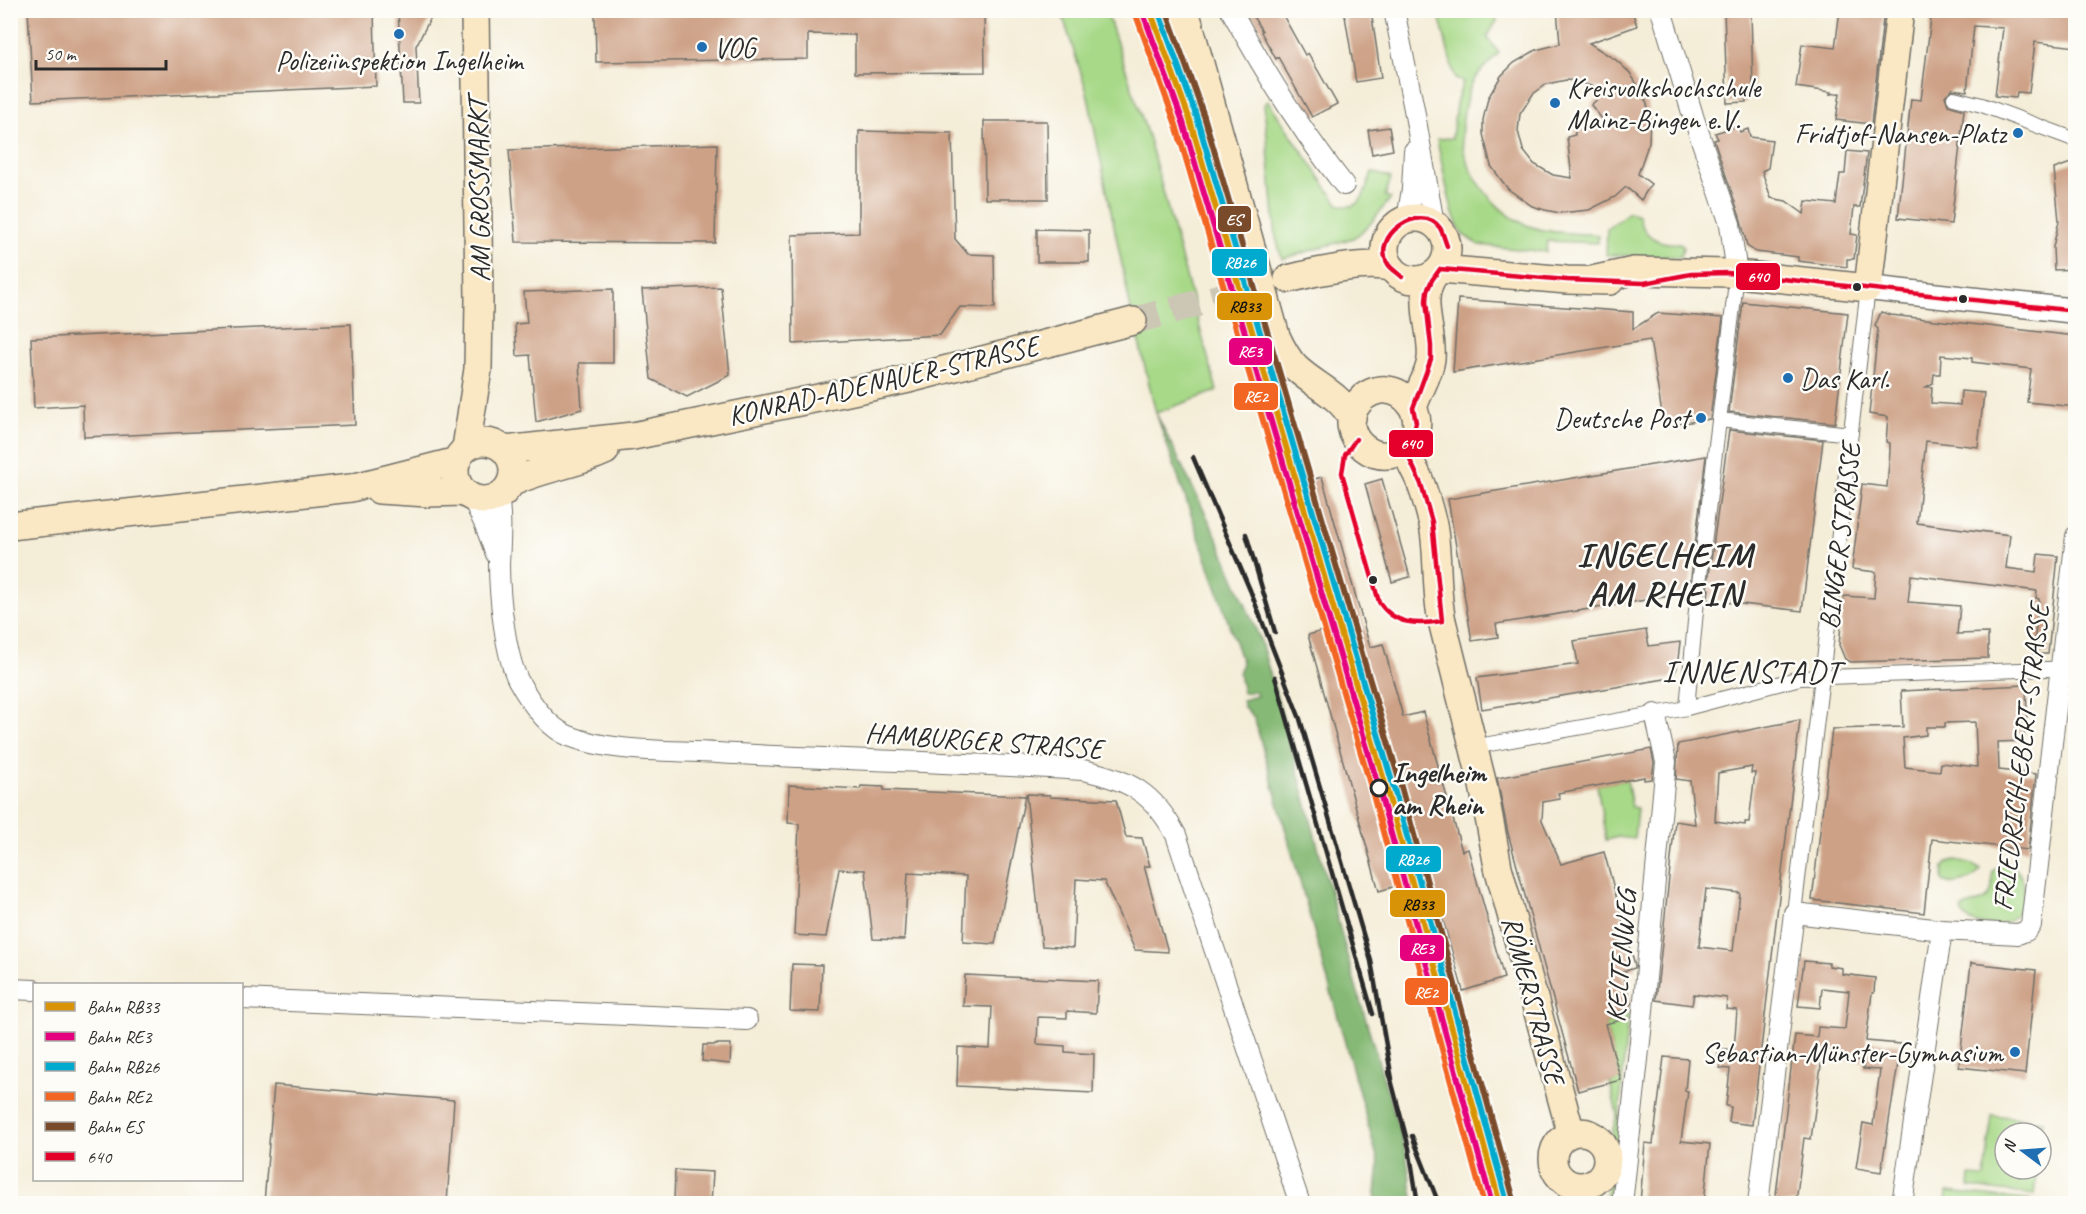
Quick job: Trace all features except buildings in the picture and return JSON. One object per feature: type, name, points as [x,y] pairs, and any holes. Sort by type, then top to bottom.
[{"type":"main road","name":"AM GROSSMARKT","points":[[461,454],[478,369],[475,10]]},
{"type":"main road","points":[[1185,10],[1276,336],[1288,359],[1306,376],[1336,397],[1352,418]]},
{"type":"main road","name":"BINGER STRASSE","points":[[1868,288],[1900,10]]},
{"type":"main road","points":[[1352,418],[1358,403],[1365,396],[1398,386],[1406,378],[1413,360],[1408,296],[1386,255],[1388,238],[1393,229],[1432,247],[1516,276],[1592,280],[1634,271],[1737,274],[1868,288]]},
{"type":"main road","points":[[1388,238],[1365,250],[1296,277],[1368,265],[1382,265],[1418,280],[1432,247]]},
{"type":"main road","name":"RÖMERSTRASSE","points":[[1432,247],[1426,300],[1431,360],[1413,408],[1416,427],[1409,457],[1430,511],[1434,529],[1439,609],[1483,785],[1498,867],[1571,1133]]},
{"type":"main road","name":"KONRAD-ADENAUER-STRASSE","points":[[501,447],[633,436],[909,379],[1133,321]]},
{"type":"main road","points":[[1273,323],[1285,342],[1299,356],[1346,384],[1403,396],[1413,408]]},
{"type":"main road","name":"AM GROSSMARKT","points":[[478,369],[486,411],[501,447]]},
{"type":"main road","name":"RÖMERSTRASSE","points":[[1352,418],[1352,429],[1358,443],[1369,452],[1382,455],[1399,475],[1413,503],[1419,539],[1426,624],[1440,693],[1467,788],[1485,841],[1498,867]]},
{"type":"main road","name":"KONRAD-ADENAUER-STRASSE","points":[[10,526],[351,488],[428,493],[486,492],[525,476],[595,455],[633,436]]},
{"type":"main road","points":[[1382,455],[1396,453],[1411,441]]},
{"type":"main road","points":[[481,442],[501,447],[513,465],[513,474],[486,492],[455,476],[461,454],[481,442]]},
{"type":"main road","name":"KONRAD-ADENAUER-STRASSE","points":[[351,488],[461,454]]},
{"type":"main road","points":[[1571,1133],[1588,1133],[1596,1137],[1606,1152],[1605,1169],[1593,1183],[1588,1195],[1577,1186],[1563,1180],[1554,1168],[1554,1151],[1563,1137],[1571,1133]]},
{"type":"street","points":[[1231,10],[1258,61],[1309,141],[1344,185]]},
{"type":"street","points":[[1394,10],[1414,109],[1432,247]]},
{"type":"street","points":[[1661,10],[1694,119],[1730,224],[1737,274],[1687,708]]},
{"type":"street","points":[[1954,98],[1982,105],[2076,140]]},
{"type":"street","points":[[1868,288],[2076,311]]},
{"type":"street","name":"BINGER STRASSE","points":[[1758,1203],[1868,288]]},
{"type":"street","points":[[1719,420],[1851,434]]},
{"type":"street","name":"HAMBURGER STRASSE","points":[[486,492],[485,525],[499,566]]},
{"type":"street","name":"HAMBURGER STRASSE","points":[[486,492],[501,523],[499,566],[507,644],[518,678],[534,705],[552,725],[567,735],[588,742],[626,747],[797,758],[1083,770],[1131,784],[1145,793],[1158,806],[1176,835],[1300,1203]]},
{"type":"street","name":"FRIEDRICH-EBERT-STRASSE","points":[[1794,913],[1942,930],[2018,934],[2026,932],[2031,925],[2067,668],[2076,536]]},
{"type":"street","points":[[1473,747],[1687,708],[1800,678],[2067,668]]},
{"type":"street","name":"KELTENWEG","points":[[1622,1203],[1641,1032],[1666,762],[1656,714]]},
{"type":"street","points":[[1902,1203],[1942,930]]},
{"type":"street","points":[[10,989],[33,990]]},
{"type":"street","points":[[243,999],[747,1020]]},
{"type":"green space","points":[[1106,10],[1149,139],[1217,391],[1156,413],[1130,305],[1087,92],[1061,11]]},
{"type":"green space","points":[[1438,11],[1494,11],[1497,21],[1487,37],[1499,53],[1482,69],[1472,83],[1462,124],[1461,138],[1465,156],[1477,181],[1495,203],[1517,220],[1546,230],[1598,235],[1598,243],[1547,241],[1546,252],[1479,245],[1462,234],[1453,214],[1437,139],[1452,138],[1456,104],[1463,82],[1455,79]]},
{"type":"green space","points":[[1268,101],[1338,204],[1353,206],[1358,203],[1365,192],[1372,172],[1391,178],[1385,196],[1391,198],[1366,229],[1353,238],[1282,259],[1276,238],[1264,104]]},
{"type":"green space","points":[[1629,212],[1639,215],[1644,229],[1653,238],[1665,243],[1680,243],[1683,247],[1681,257],[1606,255],[1607,229]]},
{"type":"green space","points":[[1156,413],[1216,535],[1260,639],[1352,973],[1406,1154],[1414,1203],[1375,1203],[1379,1164],[1254,717],[1244,708],[1242,700],[1257,696],[1255,691],[1243,693],[1239,674],[1242,662]]},
{"type":"green space","points":[[1627,780],[1632,807],[1637,808],[1634,839],[1618,837],[1606,840],[1597,785]]},
{"type":"green space","points":[[1956,860],[1970,863],[1981,870],[1964,882],[1953,884],[1943,881],[1944,867],[1948,862]]},
{"type":"green space","points":[[2002,864],[2013,867],[2020,875],[2024,885],[2024,897],[2020,908],[2013,918],[2002,924],[1986,925],[1970,920],[1964,916],[1962,909],[1989,895],[1992,888],[1993,871]]},
{"type":"green space","points":[[1628,1013],[1612,1204],[1606,1203],[1607,1184],[1614,1160],[1611,1137],[1617,1114],[1610,1083],[1620,1079],[1605,1024],[1621,1020],[1620,1016]]},
{"type":"green space","points":[[1992,1115],[2043,1121],[1993,1121],[1993,1181],[2036,1181],[2034,1195],[1969,1187],[1970,1176],[1985,1177]]},
{"type":"green space","points":[[1947,1192],[2035,1201],[2034,1203],[1946,1203]]},
{"type":"tunnel","points":[[1133,321],[1283,280]]},
{"type":"railway","points":[[1193,457],[1250,590],[1300,719],[1371,961],[1392,1079]]},
{"type":"railway","points":[[1246,534],[1275,632]]},
{"type":"railway","points":[[1275,677],[1373,1014]]},
{"type":"railway","points":[[1389,1072],[1409,1148],[1418,1204]]},
{"type":"railway","points":[[1412,1136],[1439,1204]]},
{"type":"rail line","name":"RB33","points":[[1150,10],[1190,120],[1384,780],[1500,1204]]},
{"type":"rail line","name":"RB26","points":[[1158,10],[1197,118],[1391,778],[1507,1202]]},
{"type":"rail line","name":"ES","points":[[1166,10],[1204,116],[1398,776],[1514,1200]]},
{"type":"rail line","name":"RE3","points":[[1143,13],[1183,122],[1377,782],[1492,1204]]},
{"type":"rail line","name":"RE2","points":[[1136,15],[1176,125],[1370,784],[1484,1204]]},
{"type":"transit line","name":"640","points":[[1402,277],[1389,266],[1384,253],[1386,243],[1400,225],[1421,218],[1432,221],[1440,228],[1447,246]]},
{"type":"transit line","name":"640","points":[[1440,269],[1567,280],[1644,283],[1691,274],[1728,273],[2076,311]]},
{"type":"transit line","name":"640","points":[[1440,269],[1427,291],[1431,359],[1413,408],[1416,422],[1409,450],[1410,460],[1421,484],[1432,522],[1442,621]]},
{"type":"transit line","name":"640","points":[[1356,439],[1345,455],[1342,473],[1379,602],[1385,610],[1407,622],[1442,621]]},
{"type":"place","name":"Polizeiinspektion Ingelheim","points":[[399,34]]},
{"type":"place","name":"VOG","points":[[702,47]]},
{"type":"place","name":"Kreisvolkshochschule Mainz-Bingen e.V.","points":[[1555,103]]},
{"type":"place","name":"Fridtjof-Nansen-Platz","points":[[2018,133]]},
{"type":"place","name":"Das Karl.","points":[[1788,378]]},
{"type":"place","name":"Deutsche Post","points":[[1701,418]]},
{"type":"place","name":"Ingelheim am Rhein","points":[[1379,788]]},
{"type":"place","name":"Sebastian-Münster-Gymnasium","points":[[2015,1052]]},
{"type":"district","name":"INGELHEIM AM RHEIN","points":[[1665,574]]},
{"type":"district","name":"INNENSTADT","points":[[1752,671]]}]
